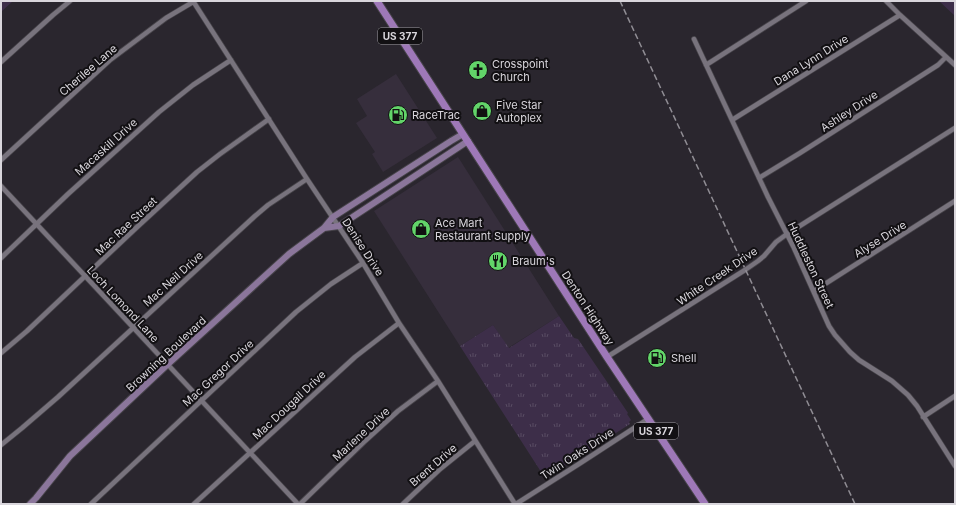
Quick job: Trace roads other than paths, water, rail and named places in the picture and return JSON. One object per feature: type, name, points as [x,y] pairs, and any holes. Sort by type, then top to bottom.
[{"type":"main road","name":"Denton Highway","points":[[377,1],[607,358],[705,504]]},
{"type":"street","points":[[1,62],[70,1]]},
{"type":"street","name":"Denise Drive","points":[[193,1],[307,179],[364,263],[399,324],[438,381],[516,504]]},
{"type":"street","name":"Cherilee Lane","points":[[1,160],[110,60],[166,18],[193,1]]},
{"type":"street","points":[[706,65],[806,1]]},
{"type":"street","points":[[886,1],[955,65]]},
{"type":"street","name":"Dana Lynn Drive","points":[[732,120],[900,15]]},
{"type":"street","name":"Huddleston Street","points":[[694,40],[759,178],[794,248],[829,326],[850,352],[859,360],[900,388],[917,406],[954,463]]},
{"type":"street","name":"Ashley Drive","points":[[759,178],[931,69],[946,57]]},
{"type":"street","name":"Macaskill Drive","points":[[1,258],[68,194],[159,112],[192,86],[231,60]]},
{"type":"street","name":"Mac Rae Street","points":[[1,353],[27,331],[197,172],[269,119]]},
{"type":"street","name":"White Creek Drive","points":[[607,358],[752,266],[764,256],[776,242],[787,234],[955,128]]},
{"type":"street","name":"Browning Boulevard","points":[[30,504],[70,456],[289,254],[324,228],[333,218],[463,134]]},
{"type":"street","name":"Browning Boulevard","points":[[324,228],[339,226],[468,141]]},
{"type":"street","points":[[404,172],[409,180]]},
{"type":"street","name":"Mac Neil Drive","points":[[1,444],[58,397],[264,208],[307,179]]},
{"type":"street","name":"Loch Lomond Lane","points":[[1,186],[299,504]]},
{"type":"street","name":"Alyse Drive","points":[[814,291],[955,202]]},
{"type":"street","name":"Mac Gregor Drive","points":[[91,504],[296,312],[331,284],[364,263]]},
{"type":"street","name":"Mac Dougall Drive","points":[[194,504],[355,357],[399,324]]},
{"type":"street","name":"Marlene Drive","points":[[299,504],[398,411],[438,381]]},
{"type":"street","points":[[923,417],[955,396]]},
{"type":"street","name":"Twin Oaks Drive","points":[[516,504],[648,419]]},
{"type":"street","name":"Brent Drive","points":[[403,504],[439,470],[475,441]]},
{"type":"railway","points":[[620,1],[855,504]]},
{"type":"place","name":"Crosspoint Church","points":[[478,70]]},
{"type":"place","name":"Five Star Autoplex","points":[[482,111]]},
{"type":"place","name":"RaceTrac","points":[[398,115]]},
{"type":"place","name":"Ace Mart Restaurant Supply","points":[[421,229]]},
{"type":"place","name":"Braum's","points":[[498,261]]},
{"type":"place","name":"Shell","points":[[657,358]]}]
